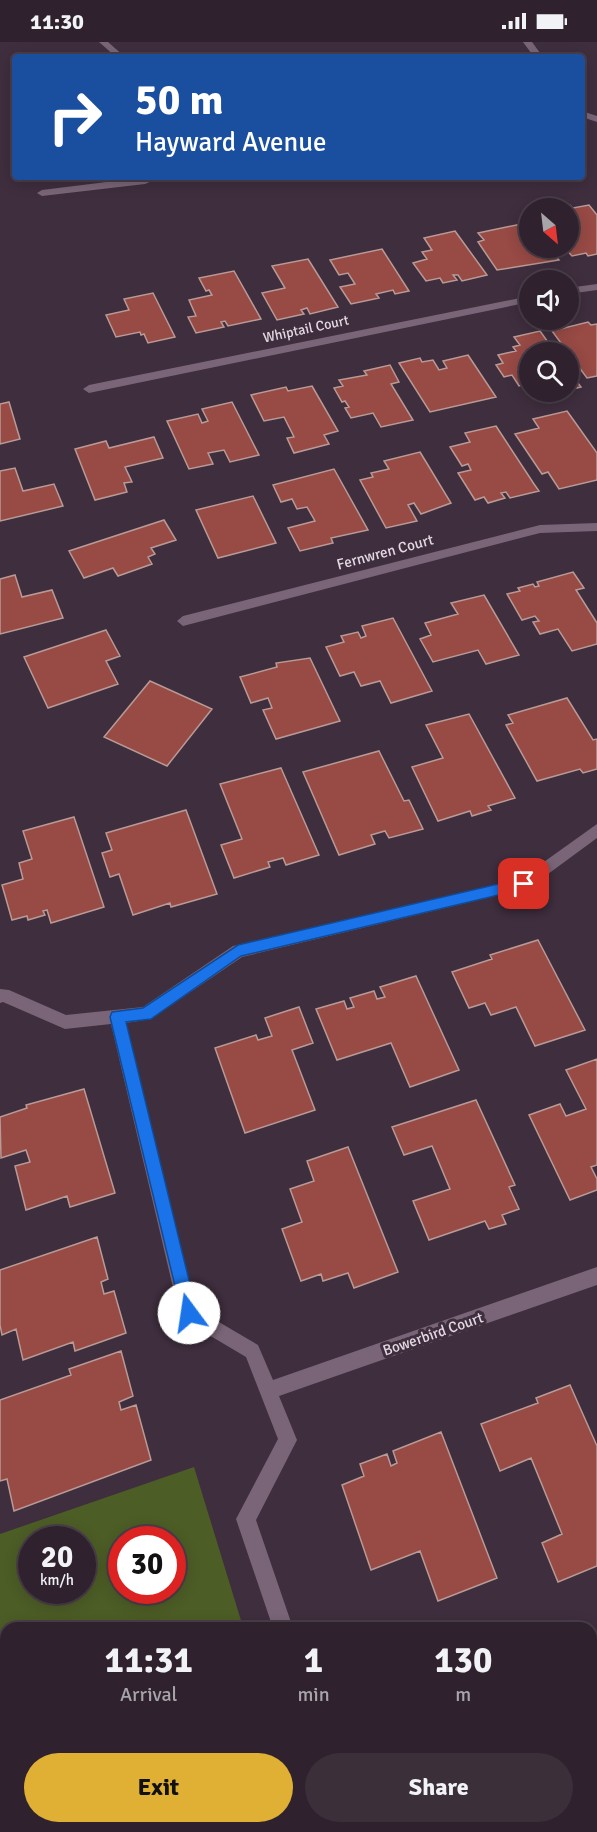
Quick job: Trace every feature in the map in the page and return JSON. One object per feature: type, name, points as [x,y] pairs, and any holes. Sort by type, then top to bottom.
[{"type":"street","points":[[103,42],[117,54]]},
{"type":"street","points":[[527,42],[537,54]]},
{"type":"street","points":[[42,193],[148,180]]},
{"type":"street","points":[[579,289],[597,287]]},
{"type":"street","name":"Whiptail Court","points":[[89,390],[519,301]]},
{"type":"street","name":"Fernwren Court","points":[[183,621],[540,529],[597,527]]},
{"type":"street","points":[[0,996],[4,995],[65,1022],[146,1014],[238,951],[524,884],[597,830]]},
{"type":"street","points":[[117,1017],[189,1313],[252,1352],[288,1440],[246,1519],[281,1622]]},
{"type":"street","name":"Bowerbird Court","points":[[268,1391],[597,1276]]},
{"type":"green space","points":[[194,1467],[241,1622],[0,1622],[0,1534],[18,1528],[18,1604],[96,1604],[96,1526],[23,1526]]},
{"type":"building","points":[[589,205],[597,215],[597,254],[588,256],[586,253],[579,254],[579,207]]},
{"type":"building","points":[[519,224],[519,258],[557,258],[559,260],[497,270],[478,242],[484,240],[478,233]]},
{"type":"building","points":[[455,231],[487,275],[462,281],[458,275],[453,275],[457,280],[443,283],[440,278],[426,281],[413,263],[427,259],[422,252],[432,250],[424,238]]},
{"type":"building","points":[[382,249],[409,291],[395,294],[393,290],[376,294],[379,298],[351,304],[340,287],[355,284],[348,273],[339,275],[330,260]]},
{"type":"building","points":[[308,259],[338,307],[310,314],[307,308],[301,310],[304,314],[277,320],[262,293],[285,288],[272,266]]},
{"type":"building","points":[[234,271],[261,319],[228,326],[225,321],[221,322],[224,327],[196,333],[188,317],[196,316],[189,300],[212,295],[209,290],[206,291],[199,278]]},
{"type":"building","points":[[153,293],[175,337],[148,343],[144,334],[141,335],[140,332],[116,337],[106,315],[129,310],[124,299]]},
{"type":"building","points":[[588,322],[591,325],[597,324],[597,376],[587,378],[579,367],[579,342],[560,342],[552,331],[579,330],[579,324]]},
{"type":"building","points":[[540,331],[548,342],[519,344],[514,337]]},
{"type":"building","points":[[519,345],[519,386],[512,375],[504,377],[496,365],[503,363],[498,355],[516,351],[513,347]]},
{"type":"building","points":[[468,355],[496,397],[430,412],[399,363],[420,358],[422,362],[433,360],[439,370],[447,368],[443,361]]},
{"type":"building","points":[[390,365],[399,382],[391,384],[413,420],[381,427],[373,413],[351,418],[345,408],[349,407],[345,401],[342,402],[334,388],[343,386],[339,380],[367,375],[364,371]]},
{"type":"building","points":[[312,386],[338,431],[324,435],[329,444],[294,453],[287,438],[294,437],[284,417],[264,421],[251,395],[286,387],[288,391]]},
{"type":"building","points":[[9,402],[20,439],[0,444],[0,404]]},
{"type":"building","points":[[232,402],[259,455],[230,462],[224,450],[208,453],[213,464],[189,469],[167,421],[198,414],[202,423],[208,421],[202,409]]},
{"type":"building","points":[[567,411],[597,453],[597,480],[559,489],[548,472],[542,474],[515,434],[539,428],[533,419]]},
{"type":"building","points":[[496,426],[539,491],[510,498],[506,492],[501,493],[505,498],[488,503],[484,497],[475,500],[458,473],[471,470],[468,464],[462,466],[450,447],[470,442],[465,433]]},
{"type":"building","points":[[154,437],[163,458],[125,467],[132,482],[124,483],[127,492],[95,500],[75,449],[106,441],[109,448]]},
{"type":"building","points":[[420,452],[451,503],[421,514],[414,503],[408,505],[417,521],[386,528],[360,480],[373,477],[371,473],[389,469],[384,461]]},
{"type":"building","points":[[15,468],[23,491],[54,484],[63,506],[0,521],[0,471]]},
{"type":"building","points":[[334,469],[368,530],[331,538],[333,543],[300,551],[288,528],[315,521],[307,507],[297,509],[292,499],[281,502],[273,485]]},
{"type":"building","points":[[253,496],[276,543],[218,558],[196,510]]},
{"type":"building","points":[[164,520],[176,540],[151,548],[155,554],[148,557],[152,564],[118,576],[113,568],[84,578],[69,551]]},
{"type":"building","points":[[573,572],[584,588],[576,590],[597,623],[597,644],[572,651],[558,629],[540,634],[533,622],[539,621],[535,616],[522,620],[507,594],[520,591],[518,588],[533,584],[535,587],[539,586],[537,582]]},
{"type":"building","points":[[15,575],[22,597],[52,590],[63,618],[0,634],[0,579]]},
{"type":"building","points":[[484,595],[519,655],[486,664],[478,650],[433,662],[420,639],[431,635],[425,623],[458,614],[451,603]]},
{"type":"building","points":[[393,618],[432,691],[391,703],[380,681],[361,686],[354,672],[340,676],[326,647],[344,642],[341,636],[358,632],[361,638],[366,636],[362,626]]},
{"type":"building","points":[[106,630],[120,656],[106,661],[118,684],[48,708],[24,657]]},
{"type":"building","points":[[310,658],[340,721],[276,739],[263,710],[272,708],[268,698],[251,703],[240,677],[277,667],[276,663]]},
{"type":"building","points":[[150,681],[212,709],[167,766],[104,737]]},
{"type":"building","points":[[567,698],[593,740],[597,739],[597,769],[583,773],[580,769],[537,781],[506,725],[513,723],[508,715]]},
{"type":"building","points":[[469,714],[515,798],[488,806],[491,810],[472,816],[470,811],[438,821],[412,767],[443,758],[426,725]]},
{"type":"building","points":[[379,751],[404,801],[409,800],[423,829],[389,838],[385,831],[371,835],[375,844],[339,855],[303,772]]},
{"type":"building","points":[[281,768],[319,855],[286,865],[283,858],[268,862],[270,867],[234,878],[221,845],[242,839],[220,784]]},
{"type":"building","points":[[186,810],[217,894],[171,907],[170,903],[133,915],[119,874],[110,877],[102,853],[112,850],[106,833]]},
{"type":"building","points":[[74,817],[104,907],[51,923],[47,910],[43,911],[45,915],[28,920],[27,916],[12,920],[2,885],[23,879],[19,863],[32,859],[23,831]]},
{"type":"building","points":[[538,940],[585,1030],[535,1046],[516,1007],[491,1015],[485,1003],[469,1008],[452,972],[492,959],[490,955]]},
{"type":"building","points":[[416,976],[459,1070],[410,1087],[391,1043],[337,1060],[316,1009],[344,1001],[347,1009],[354,1007],[350,998],[374,991],[377,999],[385,997],[380,987]]},
{"type":"building","points":[[299,1007],[313,1043],[292,1050],[315,1110],[245,1133],[215,1048],[256,1035],[258,1040],[272,1036],[265,1018]]},
{"type":"building","points":[[597,1059],[597,1165],[591,1167],[597,1179],[597,1190],[570,1200],[529,1115],[560,1104],[566,1116],[586,1109],[566,1070]]},
{"type":"building","points":[[84,1089],[115,1193],[70,1207],[67,1196],[26,1210],[15,1166],[30,1162],[26,1150],[1,1158],[0,1117],[27,1108],[26,1105]]},
{"type":"building","points":[[476,1100],[515,1185],[509,1187],[519,1209],[502,1215],[506,1224],[489,1229],[485,1221],[429,1240],[413,1201],[450,1189],[432,1146],[404,1155],[392,1127]]},
{"type":"building","points":[[348,1147],[398,1272],[354,1288],[348,1273],[323,1281],[321,1274],[301,1281],[282,1229],[302,1222],[290,1189],[314,1181],[307,1161]]},
{"type":"building","points":[[97,1237],[108,1279],[101,1282],[104,1294],[114,1291],[126,1333],[75,1351],[73,1342],[23,1360],[16,1329],[2,1335],[0,1270]]},
{"type":"building","points":[[121,1351],[133,1396],[119,1402],[121,1410],[136,1405],[151,1460],[14,1511],[7,1479],[0,1481],[0,1400],[71,1375],[69,1369]]},
{"type":"building","points":[[570,1385],[597,1446],[597,1566],[558,1582],[542,1543],[562,1534],[531,1458],[500,1471],[481,1424],[538,1403],[536,1398]]},
{"type":"building","points":[[441,1432],[497,1578],[438,1601],[420,1551],[371,1570],[342,1485],[364,1476],[360,1464],[387,1454],[391,1466],[397,1463],[393,1451]]},
{"type":"route","points":[[189,1313],[117,1017],[146,1014],[238,951],[524,884]]}]
